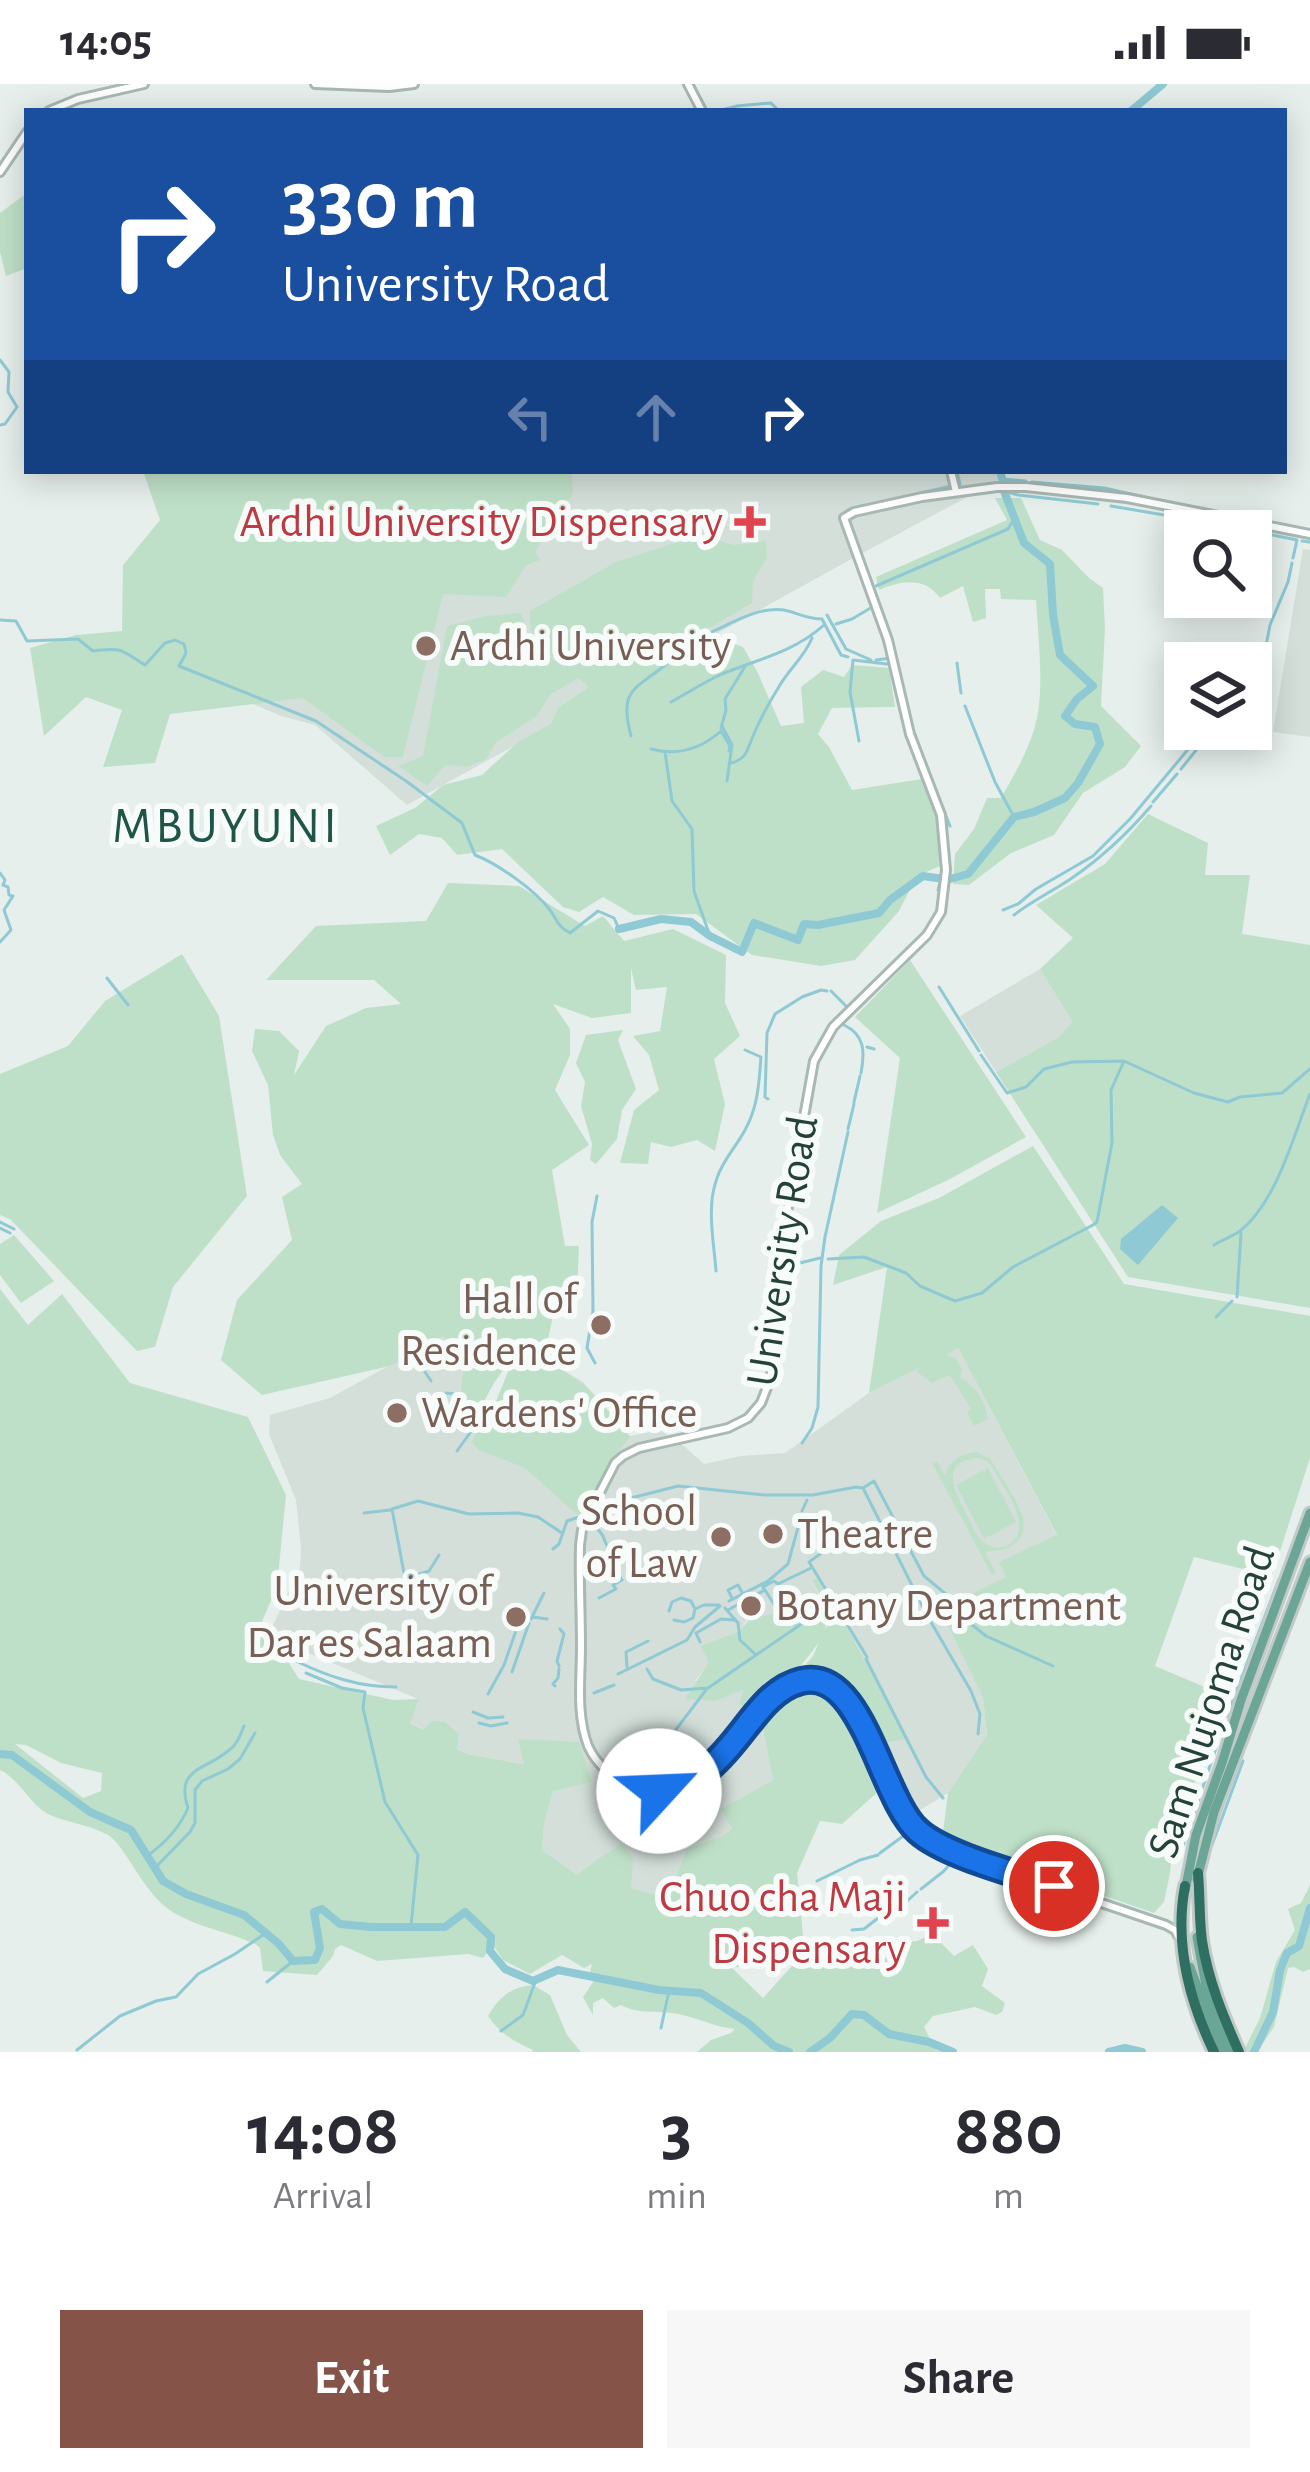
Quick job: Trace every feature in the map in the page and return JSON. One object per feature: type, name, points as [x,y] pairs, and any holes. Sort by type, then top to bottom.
[{"type":"highway","points":[[1198,1873],[1202,1936],[1226,2052]]},
{"type":"highway","points":[[1185,1886],[1182,1944],[1192,2000],[1226,2052]]},
{"type":"main road","name":"Sam Nujoma Road","points":[[1226,2052],[1185,1939],[1185,1886],[1192,1848],[1241,1700],[1310,1513]]},
{"type":"main road","name":"Sam Nujoma Road","points":[[1197,1974],[1198,1873],[1220,1796],[1310,1562]]},
{"type":"street","points":[[56,108],[144,84]]},
{"type":"street","points":[[315,84],[413,84]]},
{"type":"street","points":[[0,172],[24,136]]},
{"type":"street","points":[[952,474],[956,492],[1013,487],[1127,498],[1310,534]]},
{"type":"street","name":"University Road","points":[[956,492],[844,518],[888,640],[905,721],[941,815],[946,870],[941,912],[833,1027],[814,1060],[788,1206],[771,1377],[760,1403],[748,1418],[728,1428],[639,1448],[623,1456],[615,1463],[582,1530],[580,1714],[590,1750],[603,1767],[619,1781],[659,1791],[682,1785],[710,1768],[790,1685],[812,1680],[831,1684],[854,1709],[905,1818],[926,1838],[958,1854],[1166,1925]]},
{"type":"street","points":[[1166,1925],[1182,1919]]},
{"type":"street","points":[[1166,1925],[1175,1930],[1182,1944]]},
{"type":"shaded area","name":"Ardhi University","points":[[148,474],[1000,474],[1001,479],[407,805],[315,725],[225,692]]},
{"type":"shaded area","points":[[1303,549],[1310,550],[1310,737],[1273,732]]},
{"type":"shaded area","points":[[1040,969],[1078,1028],[996,1072],[960,1016]]},
{"type":"shaded area","name":"University of Dar es Salaam","points":[[443,1336],[464,1364],[458,1410],[483,1425],[508,1372],[537,1361],[583,1382],[630,1436],[660,1430],[704,1464],[785,1453],[869,1393],[958,1348],[1057,1536],[1000,1562],[1007,1577],[941,1609],[983,1698],[987,1736],[948,1793],[907,1818],[877,1744],[907,1739],[819,1578],[812,1582],[832,1616],[813,1598],[794,1610],[746,1621],[739,1632],[700,1646],[710,1662],[695,1681],[745,1688],[739,1703],[763,1729],[773,1780],[722,1809],[732,1829],[687,1848],[668,1898],[630,1888],[599,1858],[578,1876],[542,1850],[553,1791],[538,1741],[519,1739],[525,1764],[467,1754],[410,1722],[418,1699],[268,1636],[300,1567],[301,1548],[296,1500],[269,1434],[270,1415],[330,1398]]},
{"type":"green space","points":[[24,195],[24,269],[6,276],[0,252],[0,213]]},
{"type":"green space","points":[[144,474],[572,474],[573,493],[535,552],[540,560],[526,565],[506,597],[443,594],[403,757],[384,757],[303,698],[170,714],[155,763],[103,767],[122,710],[86,697],[44,736],[30,648],[76,635],[122,631],[123,565],[160,520]]},
{"type":"green space","points":[[995,498],[1021,498],[1040,540],[1062,550],[1103,588],[1101,706],[1141,746],[1125,767],[1083,793],[1054,835],[1011,853],[969,885],[953,884],[955,854],[974,829],[987,798],[1001,798],[1034,729],[1040,675],[1036,600],[1001,599],[1000,589],[985,589],[986,618],[973,622],[963,586],[940,598],[927,586],[912,582],[879,590],[876,577],[1007,520]]},
{"type":"green space","points":[[699,535],[734,545],[766,541],[767,558],[753,581],[752,603],[701,633],[672,643],[705,633],[743,647],[781,726],[804,723],[801,687],[823,670],[844,677],[852,665],[889,668],[895,707],[832,708],[818,734],[852,790],[922,779],[937,816],[940,866],[917,876],[899,911],[855,960],[821,966],[752,955],[696,914],[634,915],[603,897],[579,912],[563,907],[502,849],[457,855],[442,838],[419,834],[390,855],[376,826],[415,808],[443,785],[482,775],[518,742],[551,724],[558,708],[589,687],[578,678],[550,695],[536,717],[496,742],[486,759],[467,767],[445,765],[427,786],[398,766],[423,756],[447,626],[521,613],[531,642],[567,670],[535,639],[530,611],[616,562]]},
{"type":"green space","points":[[1148,814],[1208,843],[1205,875],[1250,875],[1242,934],[1310,945],[1310,1308],[1128,1277],[996,1072],[1058,1038],[1073,1022],[1040,969],[1073,938],[1036,905],[1105,864]]},
{"type":"green space","points":[[448,883],[519,886],[585,926],[603,916],[624,941],[673,929],[726,955],[725,1003],[740,1036],[714,1059],[725,1104],[715,1151],[697,1140],[671,1147],[651,1142],[648,1164],[620,1163],[634,1110],[659,1090],[649,1055],[633,1036],[660,1031],[667,987],[636,990],[631,968],[631,1013],[592,1018],[553,1004],[570,1029],[570,1055],[555,1090],[589,1145],[552,1170],[565,1246],[579,1246],[576,1313],[554,1311],[547,1344],[520,1355],[505,1368],[474,1421],[458,1411],[464,1364],[443,1336],[390,1366],[262,1395],[221,1360],[237,1300],[292,1240],[282,1197],[302,1184],[280,1155],[273,1135],[268,1085],[252,1051],[255,1029],[279,1031],[299,1051],[294,1075],[326,1026],[366,1008],[401,1004],[374,980],[266,980],[316,926],[426,921]]},
{"type":"green space","points":[[182,954],[219,1016],[247,1196],[173,1287],[155,1347],[137,1351],[10,1219],[0,1215],[0,1074],[68,1046],[105,1001]]},
{"type":"green space","points":[[910,960],[1026,1137],[877,1213],[900,1058],[855,1017]]},
{"type":"green space","points":[[623,1030],[618,1040],[636,1089],[622,1110],[617,1139],[596,1164],[590,1160],[592,1144],[581,1106],[585,1082],[576,1063],[586,1035]]},
{"type":"green space","points":[[1033,1146],[1124,1284],[1310,1316],[1310,1458],[1272,1576],[1194,1557],[1155,1666],[1226,1696],[1173,1841],[1164,1902],[1154,1913],[942,1840],[948,1793],[987,1735],[983,1698],[940,1609],[1006,1577],[999,1562],[1057,1535],[958,1348],[946,1355],[955,1358],[962,1369],[960,1378],[979,1395],[988,1419],[974,1426],[967,1413],[971,1409],[950,1375],[932,1383],[917,1372],[919,1368],[869,1393],[887,1267],[833,1285],[839,1255],[881,1221],[939,1198]]},
{"type":"green space","points":[[14,1235],[54,1281],[21,1303],[0,1275],[0,1244]]},
{"type":"green space","points":[[0,1289],[28,1325],[62,1294],[130,1383],[248,1417],[286,1495],[277,1587],[260,1626],[270,1660],[289,1663],[299,1679],[393,1700],[419,1699],[410,1723],[424,1730],[431,1721],[445,1722],[459,1734],[457,1749],[467,1754],[524,1764],[518,1739],[579,1742],[592,1782],[553,1791],[542,1850],[577,1875],[622,1844],[633,1859],[631,1888],[668,1898],[687,1848],[732,1829],[721,1809],[773,1780],[763,1729],[769,1720],[792,1697],[819,1689],[855,1736],[881,1789],[842,1824],[820,1821],[797,1873],[803,1935],[783,1968],[731,1967],[763,1998],[819,1936],[881,1963],[900,1943],[932,1934],[954,1956],[973,1945],[988,1969],[982,1986],[1005,2003],[996,2015],[975,2007],[933,2016],[924,2027],[936,2050],[953,2052],[697,2052],[735,2029],[678,2014],[621,2005],[614,2008],[603,1998],[593,2003],[593,2015],[583,1997],[593,1982],[592,1964],[584,1968],[562,1955],[530,1974],[503,1960],[493,1945],[483,1958],[468,1954],[377,1961],[341,1945],[317,1975],[263,1971],[257,1945],[172,1912],[149,1890],[111,1837],[48,1814],[0,1770]],"holes":[[[15,1744],[61,1763],[102,1773],[101,1791],[83,1798]]]},
{"type":"green space","points":[[537,1361],[579,1381],[630,1437],[584,1515],[575,1513],[525,1468],[479,1450],[471,1442],[508,1372]]},
{"type":"green space","points":[[976,1452],[990,1459],[1023,1519],[1018,1541],[1000,1550],[985,1551],[996,1573],[992,1575],[932,1463],[937,1461],[945,1476],[960,1456]],"holes":[[[979,1458],[987,1461],[1018,1516],[1018,1535],[1002,1547],[989,1546],[979,1538],[954,1486],[958,1465]]]},
{"type":"green space","points":[[988,1468],[1016,1522],[984,1539],[956,1485]]},
{"type":"green space","points":[[819,1577],[908,1739],[877,1744],[839,1683],[813,1675],[787,1686],[819,1642],[787,1681],[746,1711],[739,1703],[744,1689],[716,1701],[685,1699],[709,1662],[700,1646],[738,1632],[751,1618],[793,1610],[813,1597],[828,1615],[825,1630],[832,1616],[812,1581]]},
{"type":"green space","points":[[1310,1885],[1310,1969],[1288,1968],[1274,2027],[1257,2052],[1243,2052],[1260,2018],[1276,1962],[1295,1930],[1288,1909],[1301,1903]]},
{"type":"green space","points":[[533,1985],[550,1995],[567,2035],[581,2052],[532,2052],[488,2016],[506,1994]]},
{"type":"water","points":[[1162,1205],[1178,1218],[1138,1265],[1120,1249],[1121,1239]]},
{"type":"waterway","points":[[693,84],[705,108]]},
{"type":"waterway","points":[[1135,108],[1163,84]]},
{"type":"waterway","points":[[729,108],[771,103],[776,108]]},
{"type":"waterway","points":[[0,360],[9,372],[8,392],[17,407],[0,425]]},
{"type":"waterway","points":[[958,474],[960,484]]},
{"type":"waterway","points":[[1001,474],[1003,482]]},
{"type":"waterway","points":[[1002,479],[1026,481]]},
{"type":"waterway","points":[[1032,482],[1104,488],[1149,498]]},
{"type":"waterway","points":[[848,510],[951,486]]},
{"type":"waterway","points":[[1004,491],[1098,504]]},
{"type":"waterway","points":[[950,879],[968,874],[1014,817],[1065,798],[1100,744],[1095,727],[1075,724],[1065,716],[1093,686],[1060,655],[1050,564],[1024,543],[1004,491]]},
{"type":"waterway","points":[[1111,506],[1164,515]]},
{"type":"waterway","points":[[876,586],[1008,529],[1015,517]]},
{"type":"waterway","points":[[841,521],[847,536]]},
{"type":"waterway","points":[[1272,535],[1297,540],[1293,558]]},
{"type":"waterway","points":[[1302,541],[1310,542]]},
{"type":"waterway","points":[[1267,642],[1292,563]]},
{"type":"waterway","points":[[836,624],[874,606]]},
{"type":"waterway","points":[[709,633],[755,613],[784,610],[822,619],[841,655],[848,657]]},
{"type":"waterway","points":[[827,615],[846,649],[871,660]]},
{"type":"waterway","points":[[0,620],[16,621],[27,641],[78,639],[93,651],[121,651],[145,665],[165,643],[184,644],[186,653],[179,666],[316,721],[406,781],[462,823],[475,855],[526,886],[570,933],[598,911],[614,918],[619,929]]},
{"type":"waterway","points":[[671,702],[722,674],[788,648],[824,625]]},
{"type":"waterway","points":[[731,763],[746,753],[773,697],[812,638]]},
{"type":"waterway","points":[[631,736],[627,708],[633,691],[690,639]]},
{"type":"waterway","points":[[876,660],[891,658]]},
{"type":"waterway","points":[[859,741],[850,692],[853,660],[887,664]]},
{"type":"waterway","points":[[957,663],[961,693]]},
{"type":"waterway","points":[[721,728],[725,699],[746,665]]},
{"type":"waterway","points":[[897,690],[915,756]]},
{"type":"waterway","points":[[965,706],[1014,817]]},
{"type":"waterway","points":[[722,726],[732,745],[727,781]]},
{"type":"waterway","points":[[912,730],[919,749]]},
{"type":"waterway","points":[[651,749],[689,749],[721,731],[729,751]]},
{"type":"waterway","points":[[1003,910],[1093,856],[1188,750]]},
{"type":"waterway","points":[[1181,769],[1196,750]]},
{"type":"waterway","points":[[665,752],[672,801],[692,829],[694,891],[710,936]]},
{"type":"waterway","points":[[927,769],[950,826]]},
{"type":"waterway","points":[[1153,802],[1177,774]]},
{"type":"waterway","points":[[1014,915],[1093,862],[1151,806]]},
{"type":"waterway","points":[[0,873],[13,896],[4,910],[11,930],[0,942]]},
{"type":"waterway","points":[[942,874],[938,890],[942,892]]},
{"type":"waterway","points":[[619,929],[661,919],[691,922],[742,952],[754,923],[798,940],[804,924],[879,913],[923,876],[944,879]]},
{"type":"waterway","points":[[863,993],[891,966]]},
{"type":"waterway","points":[[107,978],[128,1005]]},
{"type":"waterway","points":[[939,987],[979,1051]]},
{"type":"waterway","points":[[768,1099],[767,1033],[775,1014],[802,997],[827,991]]},
{"type":"waterway","points":[[831,991],[849,1009]]},
{"type":"waterway","points":[[844,1025],[862,1045],[861,1073]]},
{"type":"waterway","points":[[867,1047],[874,1049]]},
{"type":"waterway","points":[[716,1271],[714,1189],[749,1121],[758,1085],[761,1057],[745,1050]]},
{"type":"waterway","points":[[981,1055],[1007,1093],[1026,1087],[1044,1069],[1072,1062],[1124,1061],[1194,1093],[1228,1102],[1282,1093],[1310,1069]]},
{"type":"waterway","points":[[828,1259],[864,1257],[906,1273],[920,1286],[955,1301],[982,1293],[1013,1267],[1093,1225],[1112,1143],[1111,1090],[1124,1061]]},
{"type":"waterway","points":[[854,1102],[860,1076]]},
{"type":"waterway","points":[[1214,1245],[1240,1231],[1264,1203],[1310,1094]]},
{"type":"waterway","points":[[848,1129],[854,1104]]},
{"type":"waterway","points":[[802,1443],[818,1407],[821,1266],[848,1132]]},
{"type":"waterway","points":[[595,1363],[587,1348],[597,1196]]},
{"type":"waterway","points":[[0,1222],[14,1229]]},
{"type":"waterway","points":[[0,1228],[10,1233]]},
{"type":"waterway","points":[[1237,1297],[1241,1233]]},
{"type":"waterway","points":[[800,1263],[820,1258]]},
{"type":"waterway","points":[[1216,1317],[1232,1301]]},
{"type":"waterway","points":[[425,1372],[431,1381]]},
{"type":"waterway","points":[[446,1393],[455,1394]]},
{"type":"waterway","points":[[457,1451],[485,1412]]},
{"type":"waterway","points":[[594,1514],[627,1499],[678,1486],[813,1495],[863,1488],[874,1481],[924,1576],[947,1595],[961,1616],[986,1636],[1053,1666]]},
{"type":"waterway","points":[[864,1490],[971,1691],[980,1714],[978,1734]]},
{"type":"waterway","points":[[802,1511],[807,1500]]},
{"type":"waterway","points":[[439,1555],[429,1571],[404,1573],[392,1509],[418,1501],[469,1514],[518,1513],[538,1517],[562,1533]]},
{"type":"waterway","points":[[364,1513],[390,1510]]},
{"type":"waterway","points":[[553,1549],[567,1521],[582,1516]]},
{"type":"waterway","points":[[591,1520],[614,1564]]},
{"type":"waterway","points":[[729,1601],[768,1581],[788,1564],[800,1520]]},
{"type":"waterway","points":[[833,1534],[837,1542],[809,1562],[867,1657]]},
{"type":"waterway","points":[[782,1592],[778,1584],[811,1568]]},
{"type":"waterway","points":[[599,1598],[616,1589],[613,1585],[622,1580],[617,1572]]},
{"type":"waterway","points":[[1227,1716],[1279,1579]]},
{"type":"waterway","points":[[764,1589],[774,1581],[778,1584]]},
{"type":"waterway","points":[[732,1598],[728,1590],[738,1585],[743,1594]]},
{"type":"waterway","points":[[728,1610],[765,1590],[780,1614],[795,1624]]},
{"type":"waterway","points":[[531,1619],[544,1593]]},
{"type":"waterway","points":[[669,1611],[672,1602],[681,1598],[694,1607]]},
{"type":"waterway","points":[[674,1620],[684,1622],[693,1618],[695,1609],[719,1605]]},
{"type":"waterway","points":[[618,1674],[687,1640],[720,1606]]},
{"type":"waterway","points":[[725,1608],[738,1623],[740,1640],[755,1654]]},
{"type":"waterway","points":[[647,1669],[653,1679],[681,1690],[708,1688],[813,1616],[839,1623]]},
{"type":"waterway","points":[[533,1617],[547,1619]]},
{"type":"waterway","points":[[700,1642],[696,1633],[721,1619],[734,1620]]},
{"type":"waterway","points":[[488,1694],[519,1622]]},
{"type":"waterway","points":[[512,1672],[529,1623]]},
{"type":"waterway","points":[[559,1666],[564,1634],[560,1629]]},
{"type":"waterway","points":[[627,1667],[626,1652],[648,1641]]},
{"type":"waterway","points":[[866,1659],[926,1777],[943,1798]]},
{"type":"waterway","points":[[296,1661],[344,1680],[396,1687]]},
{"type":"waterway","points":[[555,1686],[559,1669]]},
{"type":"waterway","points":[[306,1673],[365,1692],[363,1708],[385,1802],[418,1855],[411,1926]]},
{"type":"waterway","points":[[781,1695],[802,1684],[823,1684]]},
{"type":"waterway","points":[[594,1693],[614,1685]]},
{"type":"waterway","points":[[619,1766],[668,1740],[706,1690]]},
{"type":"waterway","points":[[1257,1714],[1264,1695]]},
{"type":"waterway","points":[[737,1746],[774,1701]]},
{"type":"waterway","points":[[473,1712],[503,1717]]},
{"type":"waterway","points":[[479,1723],[507,1723]]},
{"type":"waterway","points":[[147,1856],[185,1815],[189,1778],[231,1749],[244,1726]]},
{"type":"waterway","points":[[863,1731],[904,1823],[955,1858],[921,1889]]},
{"type":"waterway","points":[[155,1868],[195,1823],[195,1790],[240,1759],[255,1733]]},
{"type":"waterway","points":[[1180,1855],[1217,1745]]},
{"type":"waterway","points":[[0,1754],[12,1755],[90,1812],[131,1830],[163,1881],[244,1915],[293,1961],[315,1960],[320,1948],[314,1912],[322,1909],[340,1924],[371,1927],[445,1927],[465,1912],[491,1937],[490,1951],[505,1969],[533,1981],[558,1970],[659,1990],[701,1993],[789,2052]]},
{"type":"waterway","points":[[1212,1845],[1243,1761]]},
{"type":"waterway","points":[[880,1853],[910,1831]]},
{"type":"waterway","points":[[817,1881],[878,1855]]},
{"type":"waterway","points":[[964,1861],[994,1870]]},
{"type":"waterway","points":[[1024,1880],[1085,1901]]},
{"type":"waterway","points":[[852,1930],[864,1929],[917,1892]]},
{"type":"waterway","points":[[1091,1903],[1175,1932]]},
{"type":"waterway","points":[[1254,2052],[1273,2012],[1280,1970],[1287,1953],[1299,1946],[1310,1908]]},
{"type":"waterway","points":[[77,2050],[120,2016],[176,1997],[198,1974],[266,1933]]},
{"type":"waterway","points":[[267,1982],[293,1961]]},
{"type":"waterway","points":[[501,2031],[523,2015],[536,1980]]},
{"type":"waterway","points":[[661,2028],[669,1991]]},
{"type":"waterway","points":[[810,2052],[852,2014],[864,2015],[889,2034],[953,2052]]},
{"type":"waterway","points":[[1109,2052],[1125,2048],[1142,2052]]},
{"type":"place","name":"Ardhi University Dispensary","points":[[750,522]]},
{"type":"place","name":"Ardhi University","points":[[426,646]]},
{"type":"place","name":"Hall of Residence","points":[[601,1325]]},
{"type":"place","name":"Wardens' Office","points":[[397,1413]]},
{"type":"place","name":"Theatre","points":[[773,1534]]},
{"type":"place","name":"School of Law","points":[[721,1537]]},
{"type":"place","name":"Botany Department","points":[[751,1606]]},
{"type":"place","name":"University of Dar es Salaam","points":[[516,1617]]},
{"type":"place","name":"Chuo cha Maji Dispensary","points":[[933,1923]]},
{"type":"district","name":"MBUYUNI","points":[[226,826]]},
{"type":"route","points":[[659,1791],[682,1785],[710,1768],[778,1693],[802,1681],[820,1681],[839,1690],[854,1709],[894,1800],[917,1831],[958,1854],[1054,1886]]}]
